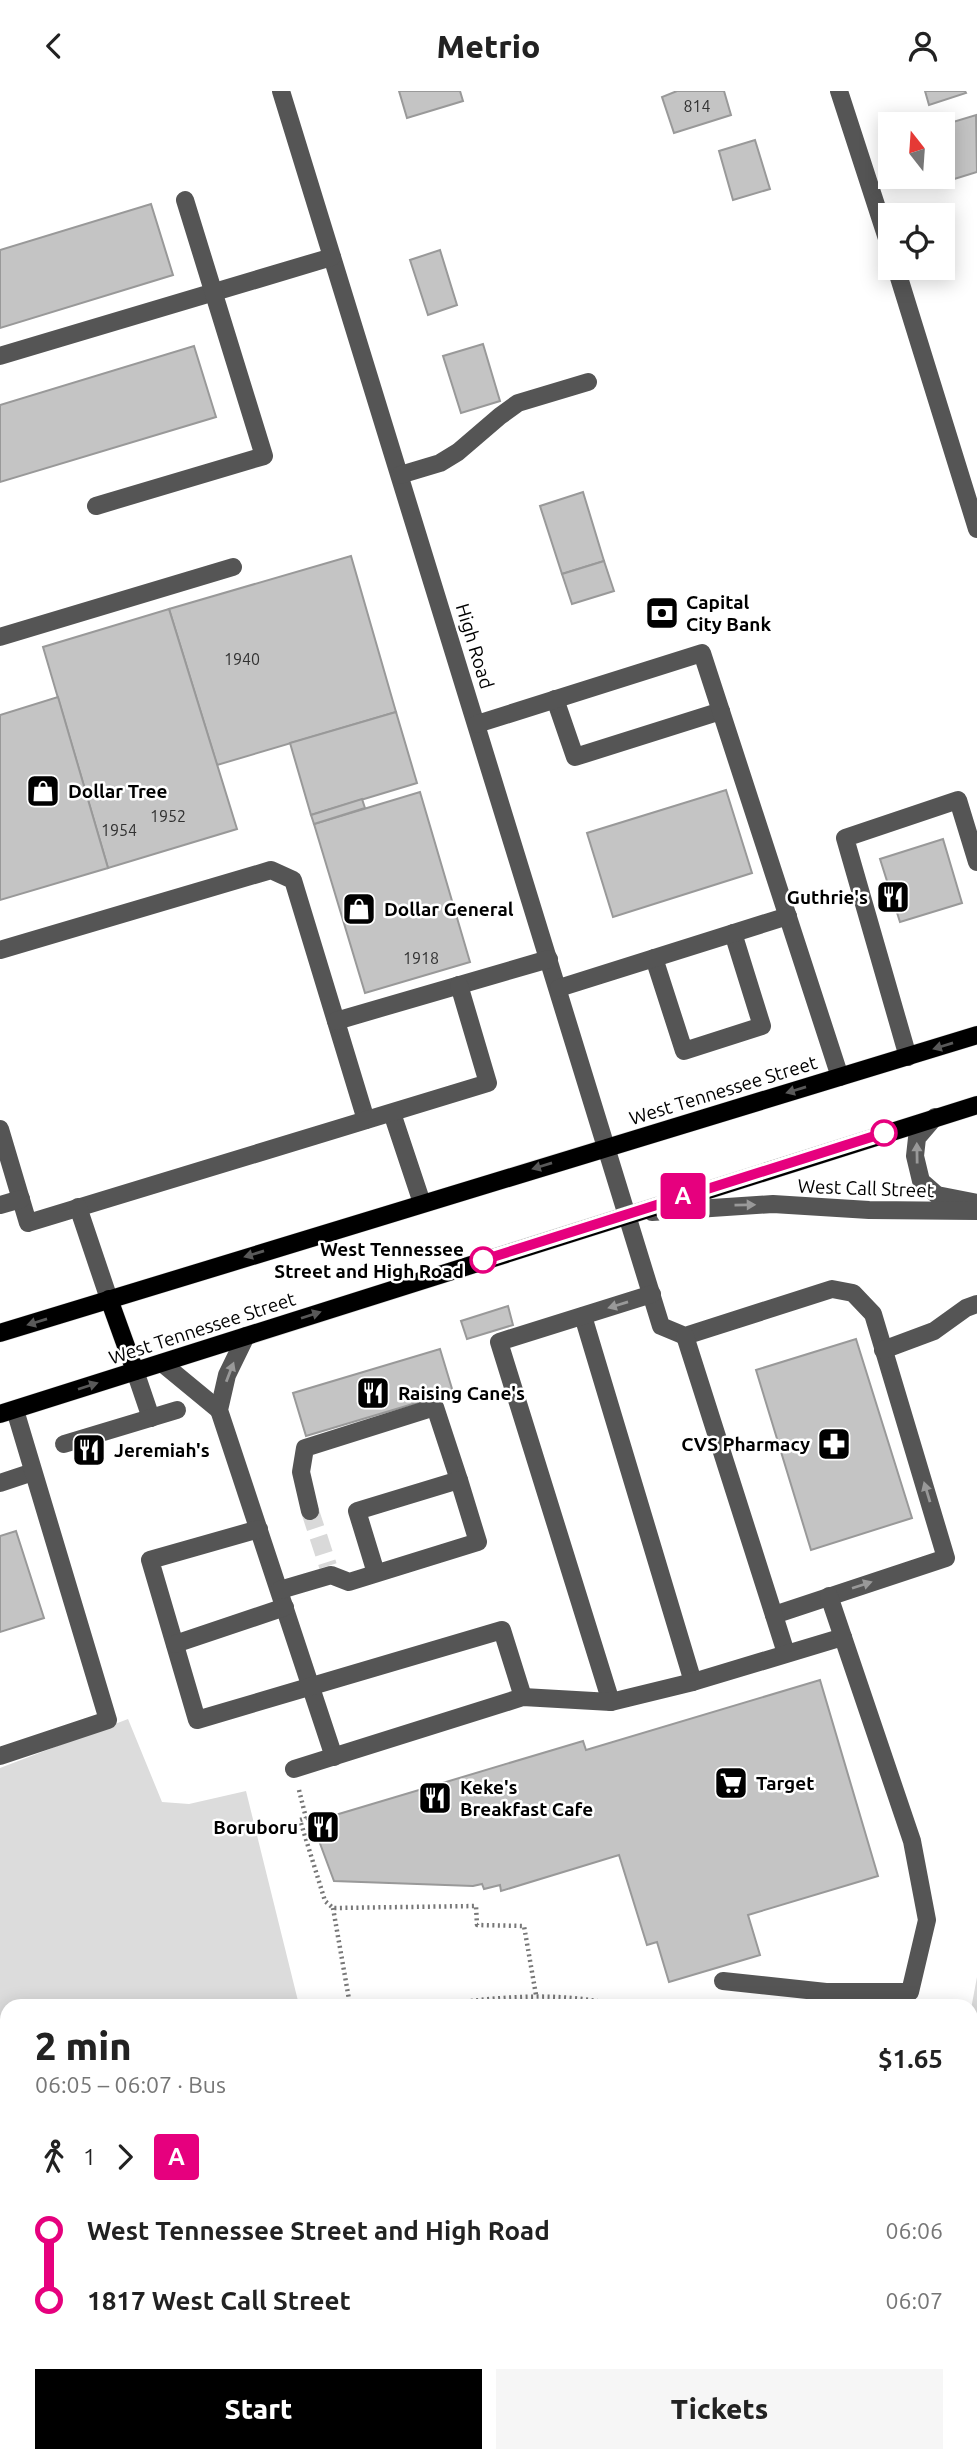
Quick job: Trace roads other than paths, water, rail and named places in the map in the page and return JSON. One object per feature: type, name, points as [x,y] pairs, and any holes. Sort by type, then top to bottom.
[{"type":"main road","name":"West Tennessee Street","points":[[0,1333],[977,1035]]},
{"type":"main road","name":"West Tennessee Street","points":[[7,1412],[977,1105]]},
{"type":"main road","points":[[110,1299],[135,1371]]},
{"type":"street","name":"High Road","points":[[281,91],[662,1326],[685,1336]]},
{"type":"street","points":[[839,91],[878,211]]},
{"type":"street","points":[[96,506],[264,456],[185,200]]},
{"type":"street","points":[[0,356],[332,257]]},
{"type":"street","points":[[900,280],[977,529]]},
{"type":"street","points":[[400,475],[440,463],[458,452],[518,403],[588,383]]},
{"type":"street","points":[[0,637],[233,567]]},
{"type":"street","points":[[477,723],[702,653],[840,1077]]},
{"type":"street","points":[[555,699],[575,757],[721,711]]},
{"type":"street","points":[[908,1057],[845,838],[958,800],[977,862]]},
{"type":"street","points":[[0,950],[271,870],[293,880],[366,1120]]},
{"type":"street","points":[[559,988],[788,916]]},
{"type":"street","points":[[654,958],[684,1051],[697,1047],[762,1026],[733,933]]},
{"type":"street","points":[[336,1021],[549,959]]},
{"type":"street","points":[[0,1129],[28,1223],[488,1083],[459,985]]},
{"type":"street","points":[[391,1113],[422,1203]]},
{"type":"street","name":"West Call Street","points":[[935,1117],[917,1138],[915,1156],[921,1181],[937,1195],[977,1203]]},
{"type":"street","points":[[0,1205],[21,1199]]},
{"type":"street","name":"West Call Street","points":[[628,1214],[773,1204],[869,1210],[977,1212]]},
{"type":"street","points":[[78,1207],[110,1299]]},
{"type":"street","points":[[774,1615],[946,1558],[873,1314],[853,1293],[832,1289],[685,1336],[786,1653]]},
{"type":"street","points":[[611,1702],[499,1342],[652,1294]]},
{"type":"street","points":[[883,1350],[934,1331],[966,1308],[977,1304]]},
{"type":"street","points":[[583,1316],[693,1682]]},
{"type":"street","points":[[219,1411],[227,1375],[247,1336]]},
{"type":"street","points":[[162,1363],[219,1411],[334,1757]]},
{"type":"street","points":[[135,1371],[151,1417]]},
{"type":"street","points":[[174,1644],[282,1599],[330,1570],[349,1582],[478,1542],[435,1407],[305,1448],[301,1472],[310,1511]]},
{"type":"street","points":[[64,1444],[177,1410]]},
{"type":"street","points":[[0,1756],[108,1720],[33,1472],[7,1412]]},
{"type":"street","points":[[0,1483],[33,1472]]},
{"type":"street","points":[[376,1573],[358,1511],[459,1480]]},
{"type":"street","points":[[259,1529],[150,1560],[197,1720],[502,1630],[523,1697]]},
{"type":"street","points":[[723,1982],[825,1992],[910,1992],[927,1920],[912,1841],[829,1596]]},
{"type":"street","points":[[294,1769],[523,1697],[611,1702],[693,1682],[843,1637]]},
{"type":"tunnel","points":[[310,1511],[328,1566]]},
{"type":"place","name":"Capital City Bank","points":[[662,613]]},
{"type":"place","name":"Dollar Tree","points":[[43,791]]},
{"type":"place","name":"Guthrie's","points":[[893,897]]},
{"type":"place","name":"Dollar General","points":[[359,909]]},
{"type":"place","name":"West Tennessee Street and High Road","points":[[483,1260]]},
{"type":"place","name":"Raising Cane's","points":[[373,1393]]},
{"type":"place","name":"CVS Pharmacy","points":[[834,1444]]},
{"type":"place","name":"Jeremiah's","points":[[89,1450]]},
{"type":"place","name":"Target","points":[[731,1783]]},
{"type":"place","name":"Keke's Breakfast Cafe","points":[[435,1798]]},
{"type":"place","name":"Boruboru","points":[[323,1827]]}]
